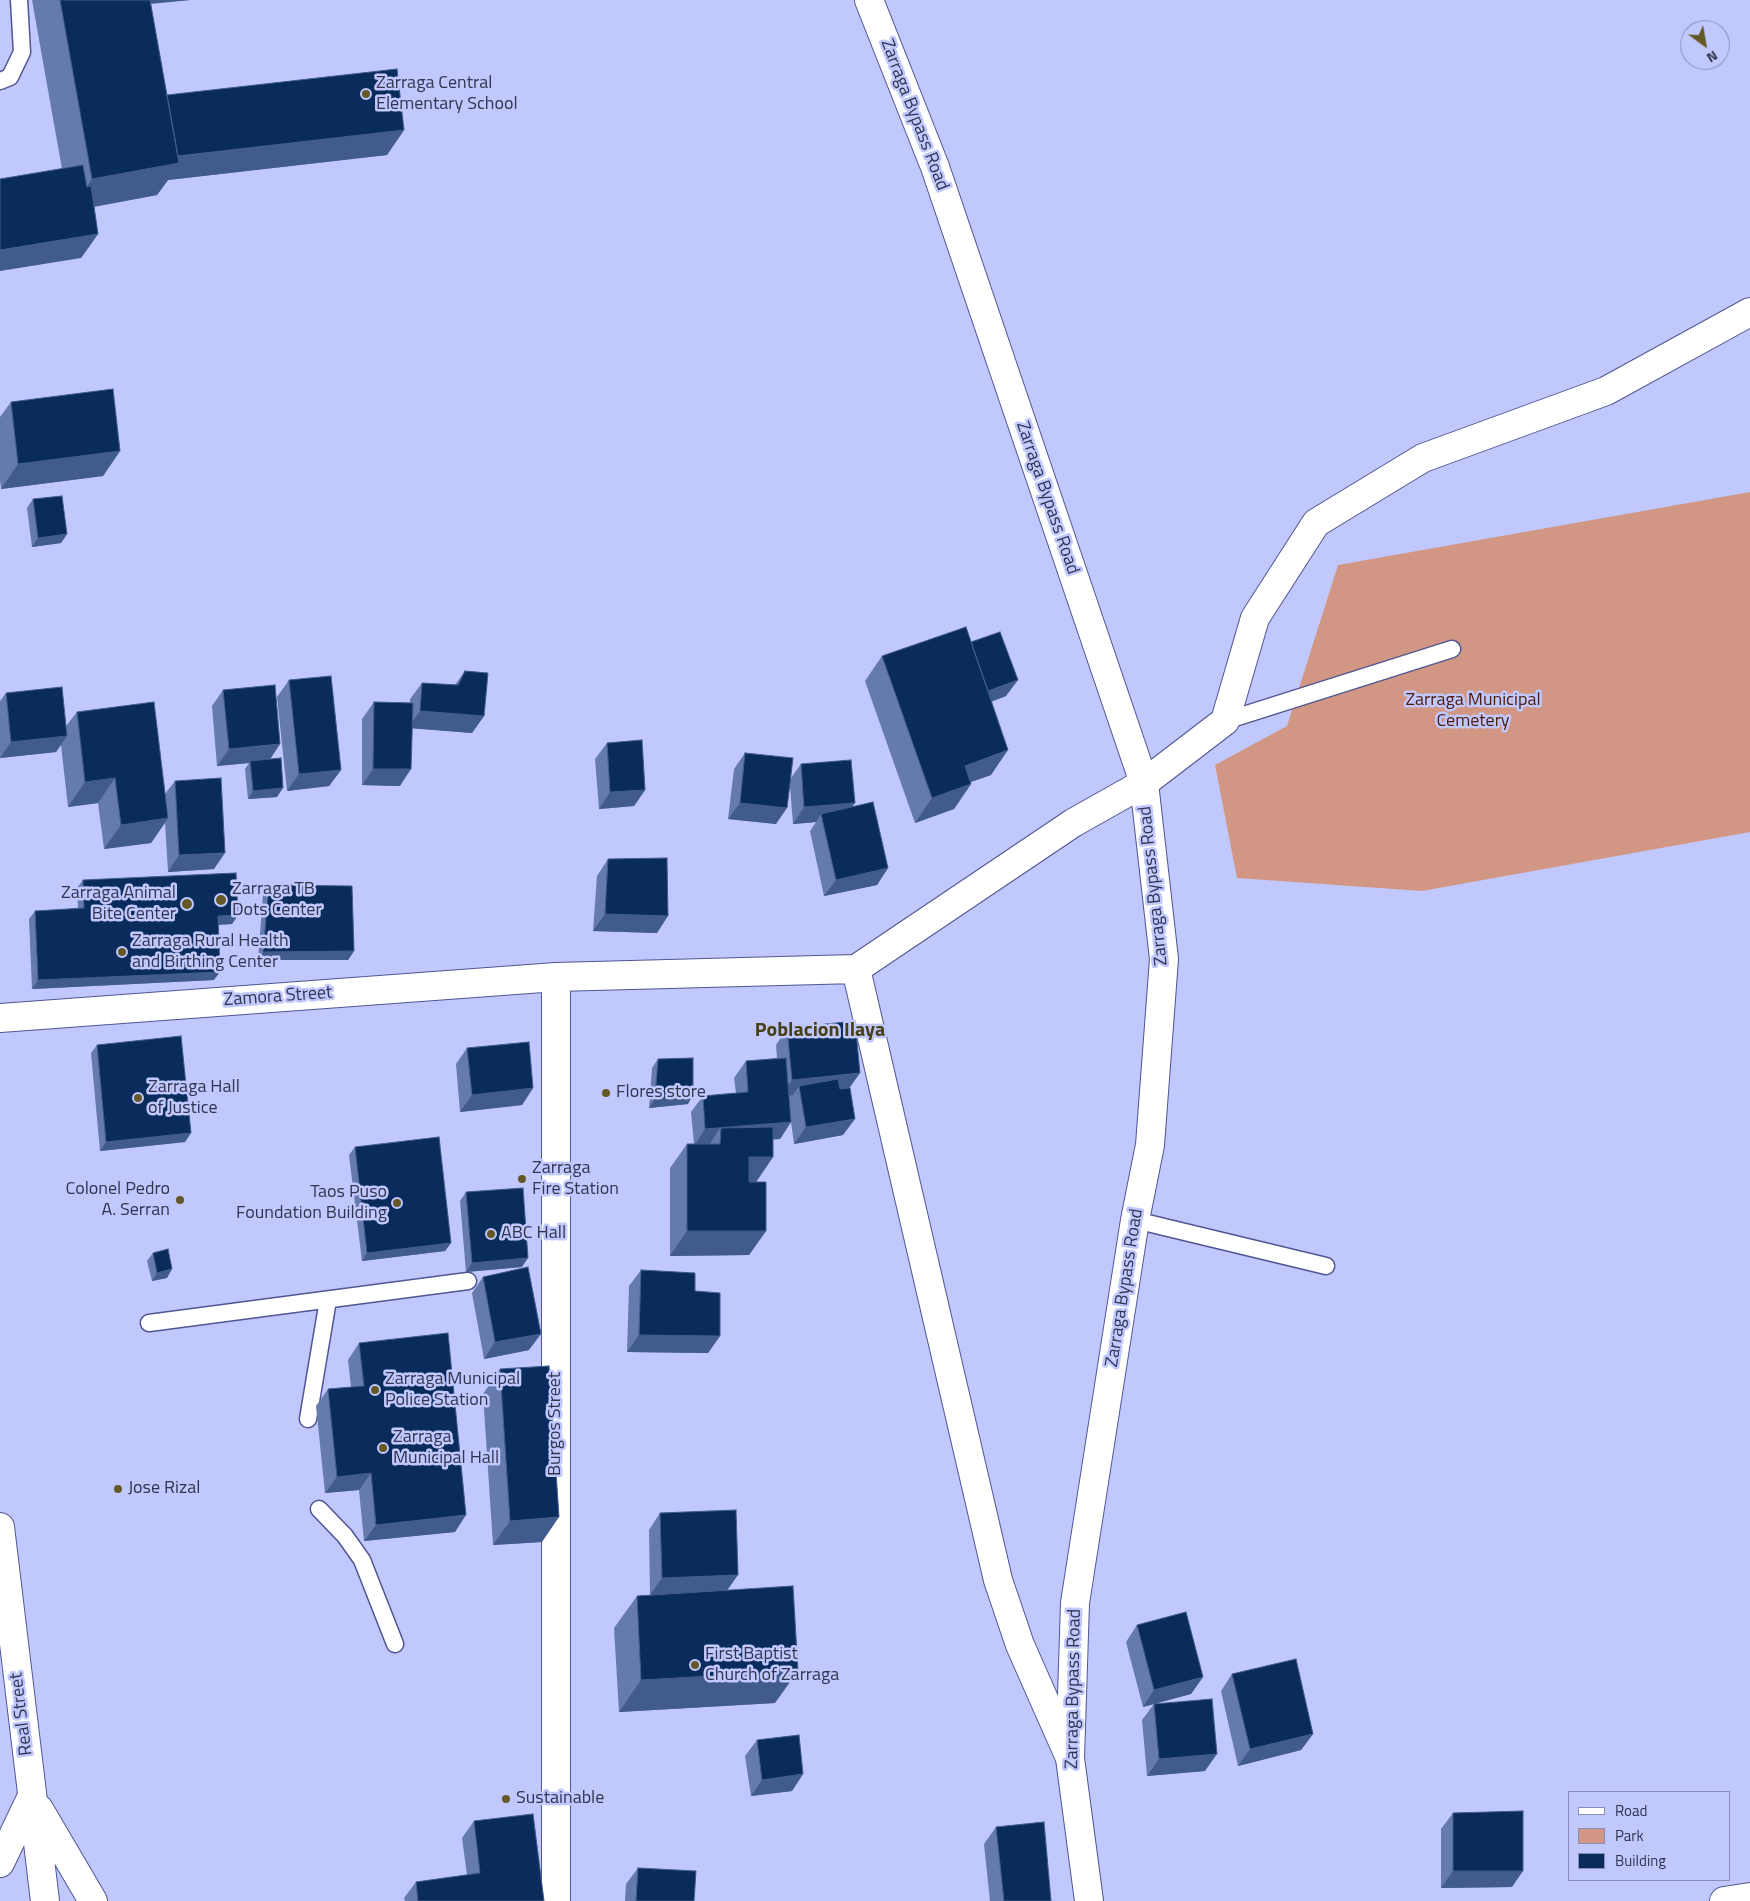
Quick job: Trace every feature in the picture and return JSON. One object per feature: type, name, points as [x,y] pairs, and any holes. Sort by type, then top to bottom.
[{"type":"street","name":"Zarraga Bypass Road","points":[[869,0],[935,167],[1144,782],[1164,959],[1150,1145],[1135,1220],[1075,1603],[1070,1758],[1089,1901]]},
{"type":"street","points":[[1070,1758],[1020,1644],[998,1580],[856,968],[1073,823],[1144,782],[1225,721],[1255,618],[1316,523],[1423,458],[1606,391],[1750,312]]},
{"type":"street","name":"Zamora Street","points":[[0,1018],[556,977],[856,968]]},
{"type":"street","name":"Burgos Street","points":[[556,977],[556,1901]]},
{"type":"street","name":"Real Street","points":[[0,1527],[46,1901]]},
{"type":"street","points":[[0,1863],[32,1796]]},
{"type":"street","points":[[32,1796],[92,1901]]},
{"type":"street","points":[[1724,1901],[1750,1897]]},
{"type":"lane","points":[[0,81],[10,76],[22,52],[19,0]]},
{"type":"lane","points":[[1225,721],[1452,649]]},
{"type":"lane","points":[[1135,1220],[1326,1266]]},
{"type":"lane","points":[[149,1322],[468,1282]]},
{"type":"lane","points":[[308,1419],[328,1300]]},
{"type":"lane","points":[[319,1509],[345,1536],[362,1560],[395,1644]]},
{"type":"green space","name":"Zarraga Municipal Cemetery","points":[[1750,492],[1750,832],[1422,891],[1237,878],[1215,765],[1287,726],[1338,565]]},
{"type":"building","points":[[60,0],[150,0],[179,163],[92,179]]},
{"type":"building","points":[[397,69],[404,130],[178,156],[167,95]]},
{"type":"building","points":[[83,165],[87,187],[91,186],[98,234],[0,250],[0,179]]},
{"type":"building","points":[[113,389],[120,451],[18,464],[11,402]]},
{"type":"building","points":[[62,496],[67,534],[38,538],[33,499]]},
{"type":"building","points":[[966,627],[1008,750],[965,766],[971,784],[932,798],[882,656]]},
{"type":"building","points":[[1000,632],[1018,680],[988,691],[971,642]]},
{"type":"building","points":[[465,671],[488,673],[484,716],[420,711],[422,683],[458,685]]},
{"type":"building","points":[[331,676],[341,770],[299,774],[289,680]]},
{"type":"building","points":[[275,685],[280,744],[229,749],[223,690]]},
{"type":"building","points":[[62,687],[67,736],[11,742],[6,693]]},
{"type":"building","points":[[154,702],[168,818],[121,825],[115,778],[85,782],[77,712]]},
{"type":"building","points":[[374,702],[413,703],[411,769],[373,769]]},
{"type":"building","points":[[642,740],[645,790],[610,792],[607,743]]},
{"type":"building","points":[[745,753],[793,758],[787,808],[740,803]]},
{"type":"building","points":[[281,758],[283,788],[253,791],[250,761]]},
{"type":"building","points":[[851,760],[855,803],[804,807],[801,764]]},
{"type":"building","points":[[221,778],[225,853],[179,855],[175,781]]},
{"type":"building","points":[[873,802],[888,868],[836,880],[821,814]]},
{"type":"building","points":[[667,858],[668,916],[605,914],[608,859]]},
{"type":"building","name":"Zarraga Rural Health and Birthing Center","points":[[236,873],[238,915],[218,916],[220,972],[38,980],[35,911],[84,908],[83,880]]},
{"type":"building","points":[[269,885],[352,886],[354,951],[263,952]]},
{"type":"building","points":[[855,1021],[860,1073],[792,1080],[787,1028]]},
{"type":"building","name":"Zarraga Hall of Justice","points":[[181,1036],[191,1133],[106,1142],[97,1045]]},
{"type":"building","points":[[529,1042],[533,1088],[472,1095],[467,1048]]},
{"type":"building","points":[[693,1058],[693,1095],[655,1099],[658,1059]]},
{"type":"building","points":[[786,1058],[791,1122],[705,1129],[703,1096],[748,1092],[746,1061]]},
{"type":"building","points":[[838,1079],[840,1089],[850,1088],[855,1119],[806,1127],[799,1086]]},
{"type":"building","points":[[773,1127],[773,1157],[749,1157],[749,1182],[766,1182],[766,1231],[687,1231],[687,1144],[720,1144],[721,1128]]},
{"type":"building","name":"Taos Puso Foundation Building","points":[[439,1137],[451,1243],[367,1253],[355,1147]]},
{"type":"building","name":"ABC Hall","points":[[523,1188],[528,1258],[472,1263],[466,1192]]},
{"type":"building","points":[[168,1249],[172,1269],[157,1273],[153,1253]]},
{"type":"building","points":[[528,1267],[541,1334],[495,1342],[483,1277]]},
{"type":"building","points":[[641,1270],[695,1273],[695,1291],[720,1293],[720,1336],[639,1335]]},
{"type":"building","name":"Zarraga Municipal Hall","points":[[448,1333],[466,1515],[376,1525],[371,1473],[337,1477],[328,1389],[364,1386],[359,1343]]},
{"type":"building","points":[[549,1366],[559,1517],[510,1521],[500,1369]]},
{"type":"building","points":[[736,1510],[738,1575],[662,1578],[660,1513]]},
{"type":"building","points":[[793,1586],[798,1671],[641,1680],[637,1596]]},
{"type":"building","points":[[1186,1612],[1203,1677],[1154,1690],[1137,1625]]},
{"type":"building","points":[[1296,1659],[1313,1734],[1250,1749],[1232,1674]]},
{"type":"building","points":[[1212,1699],[1217,1754],[1159,1759],[1154,1704]]},
{"type":"building","points":[[799,1735],[803,1774],[762,1780],[757,1740]]},
{"type":"building","points":[[1523,1811],[1523,1871],[1453,1871],[1453,1813]]},
{"type":"building","points":[[533,1814],[544,1901],[418,1901],[416,1882],[480,1873],[474,1821]]},
{"type":"building","points":[[1044,1822],[1051,1901],[1004,1901],[996,1827]]},
{"type":"building","points":[[638,1868],[696,1871],[694,1901],[636,1901]]},
{"type":"place","name":"Zarraga Central Elementary School","points":[[366,94]]},
{"type":"place","name":"Zarraga TB Dots Center","points":[[221,900]]},
{"type":"place","name":"Zarraga Animal Bite Center","points":[[187,904]]},
{"type":"place","name":"Zarraga Rural Health and Birthing Center","points":[[122,952]]},
{"type":"place","name":"Flores store","points":[[606,1093]]},
{"type":"place","name":"Zarraga Hall of Justice","points":[[138,1098]]},
{"type":"place","name":"Zarraga Fire Station","points":[[522,1179]]},
{"type":"place","name":"Colonel Pedro A. Serran","points":[[180,1200]]},
{"type":"place","name":"Taos Puso Foundation Building","points":[[397,1203]]},
{"type":"place","name":"ABC Hall","points":[[491,1234]]},
{"type":"place","name":"Zarraga Municipal Police Station","points":[[375,1390]]},
{"type":"place","name":"Zarraga Municipal Hall","points":[[383,1448]]},
{"type":"place","name":"Jose Rizal","points":[[118,1489]]},
{"type":"place","name":"First Baptist Church of Zarraga","points":[[695,1665]]},
{"type":"place","name":"Sustainable","points":[[506,1799]]},
{"type":"district","name":"Poblacion Ilaya","points":[[820,1031]]}]
